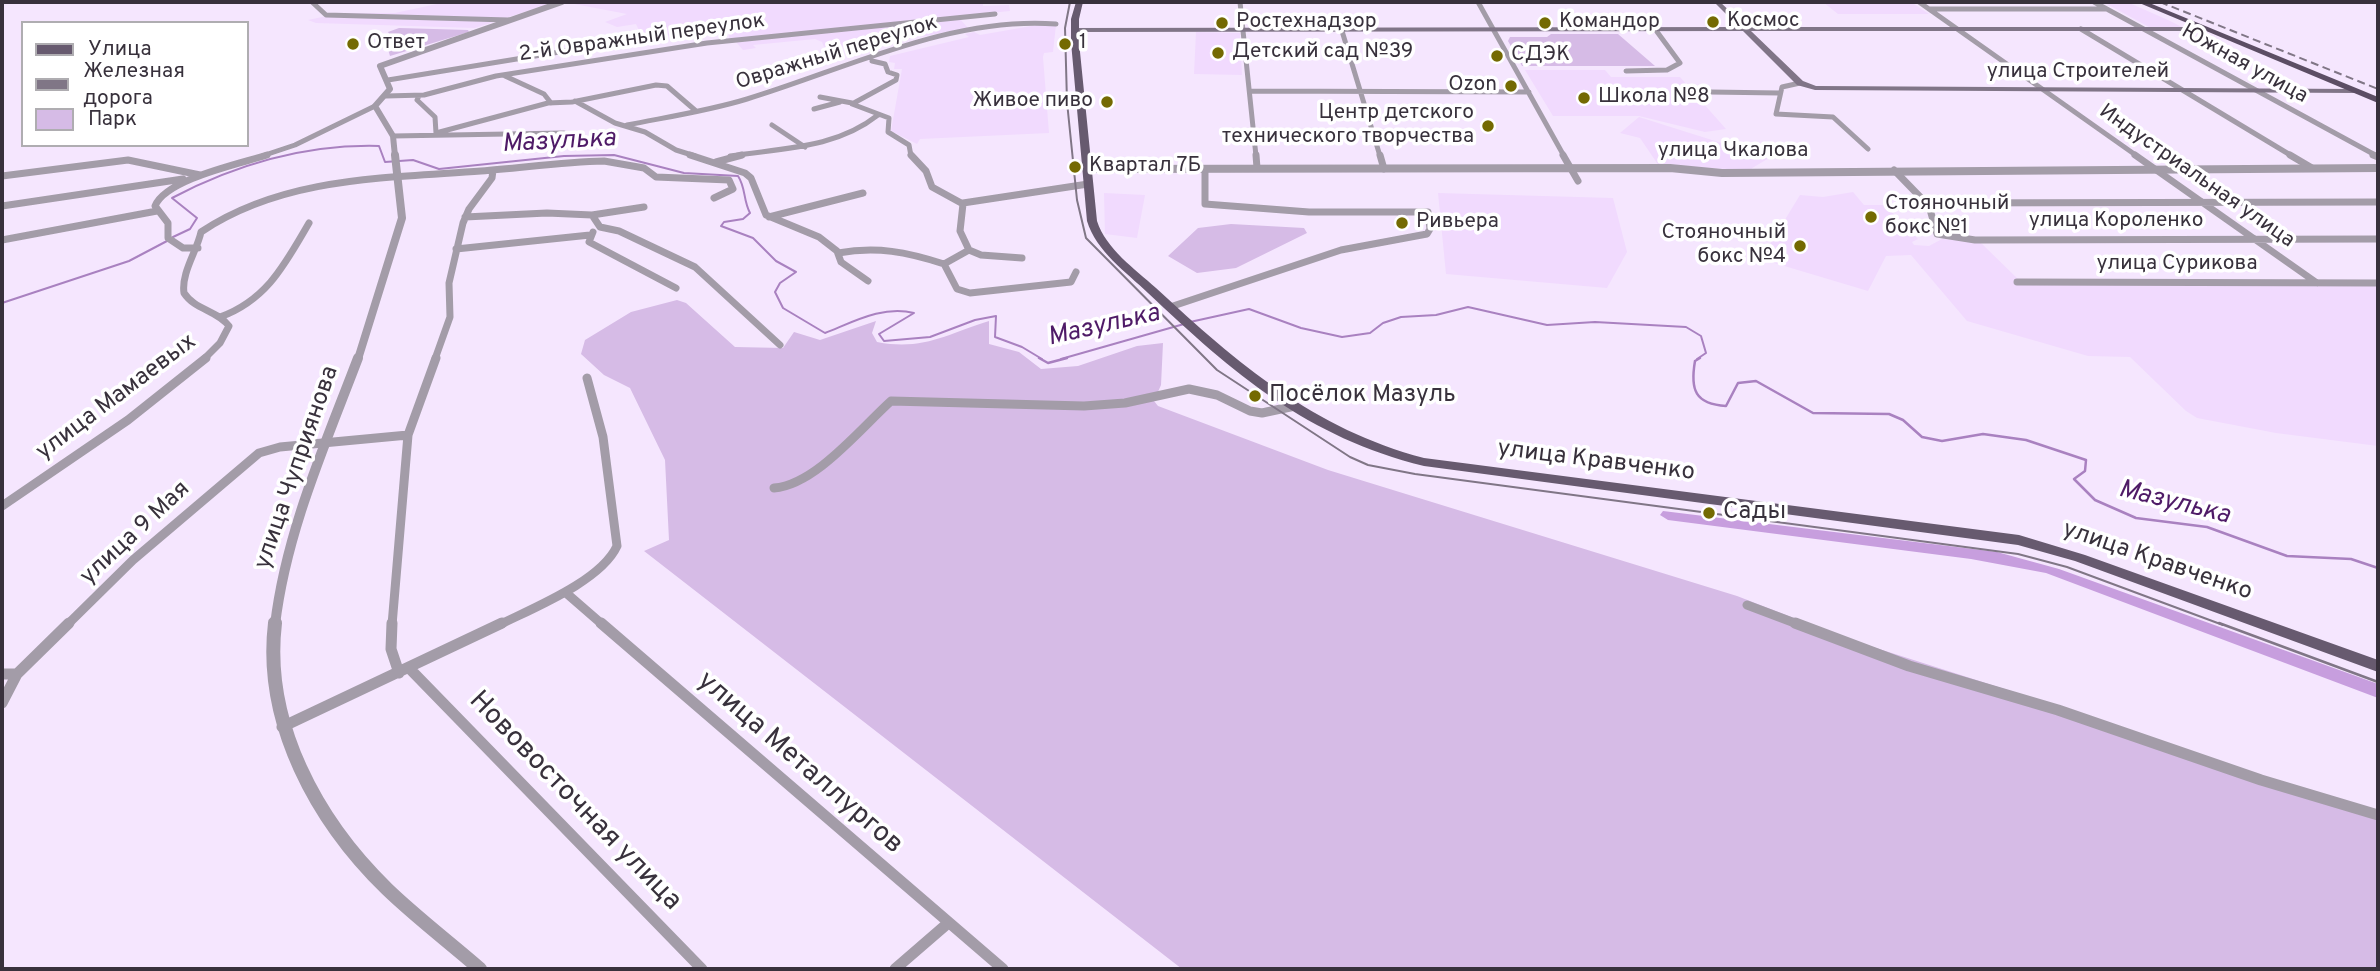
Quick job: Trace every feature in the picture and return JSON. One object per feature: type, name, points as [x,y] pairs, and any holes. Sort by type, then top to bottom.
[{"type":"highway","points":[[2141,2],[2378,100]]},
{"type":"main road","name":"улица Кравченко","points":[[1079,2],[1074,30],[1088,184],[1096,234],[1232,364],[1339,433],[1389,456],[1987,535],[2040,545],[2378,666]]},
{"type":"main road","points":[[1717,2],[1800,83]]},
{"type":"main road","points":[[1074,30],[2206,29]]},
{"type":"main road","name":"улица Строителей","points":[[1800,83],[1825,90],[2356,91]]},
{"type":"street","points":[[312,2],[326,15],[509,20]]},
{"type":"street","points":[[562,2],[380,66],[390,89],[375,106],[295,145],[199,176],[159,196],[155,202],[157,211],[168,223],[171,241],[198,248],[200,235],[206,228],[256,203],[398,165],[494,170],[551,163],[592,162],[642,166],[656,177],[729,180],[733,188],[714,198]]},
{"type":"street","points":[[1240,2],[1257,168]]},
{"type":"street","points":[[1478,2],[1578,181]]},
{"type":"street","name":"Индустриальная улица","points":[[1919,2],[2041,91],[2317,283]]},
{"type":"street","name":"Южная улица","points":[[2094,2],[2260,90],[2378,157]]},
{"type":"street","points":[[1929,9],[2106,9]]},
{"type":"street","name":"2-й Овражный переулок","points":[[386,96],[419,96],[503,75],[725,41],[995,14]]},
{"type":"street","name":"Овражный переулок","points":[[627,125],[749,98],[944,38],[1017,22],[1056,24]]},
{"type":"street","points":[[1626,71],[1667,70],[1680,63],[1655,29]]},
{"type":"street","points":[[2081,29],[2312,168]]},
{"type":"street","points":[[1342,31],[1363,91],[1384,169]]},
{"type":"street","points":[[388,80],[633,40]]},
{"type":"street","points":[[852,103],[878,92],[897,78],[884,64],[867,61]]},
{"type":"street","points":[[503,75],[544,94],[551,103]]},
{"type":"street","points":[[1800,83],[1783,85],[1776,114],[1833,117],[1868,149]]},
{"type":"street","points":[[393,136],[436,133],[551,103],[575,101],[660,84],[667,86],[696,111]]},
{"type":"street","points":[[1250,91],[1529,92]]},
{"type":"street","points":[[1710,92],[1779,93]]},
{"type":"street","points":[[419,96],[417,100],[435,117],[436,133]]},
{"type":"street","points":[[820,97],[852,103],[890,119],[888,132],[909,145],[911,157],[926,171],[932,187],[963,203],[1088,184]]},
{"type":"street","points":[[575,101],[615,123],[627,125],[676,150],[716,162],[751,178],[769,217],[811,232],[838,253],[841,262],[868,281]]},
{"type":"street","points":[[814,109],[842,101]]},
{"type":"street","name":"улица Чуприянова","points":[[375,106],[393,136],[398,165],[401,218],[393,253],[328,442],[308,489],[280,583],[273,641],[282,727],[310,785],[358,856],[386,888],[480,969]]},
{"type":"street","points":[[716,162],[731,156],[805,147],[829,141],[867,124],[878,115]]},
{"type":"street","points":[[772,125],[805,147]]},
{"type":"street","points":[[436,133],[455,137],[564,133]]},
{"type":"street","points":[[2,176],[128,160],[199,176]]},
{"type":"street","name":"улица Чкалова","points":[[1087,169],[1690,169],[1722,173],[2378,168]]},
{"type":"street","points":[[1174,311],[1300,262],[1342,250],[1427,234],[1430,229],[1429,212],[1309,212],[1205,204],[1205,169]]},
{"type":"street","points":[[405,671],[391,649],[391,632],[408,435],[450,317],[449,283],[465,217],[490,181],[494,170]]},
{"type":"street","points":[[1894,170],[1929,203],[2378,202]]},
{"type":"street","points":[[2,206],[199,176]]},
{"type":"street","points":[[769,217],[863,193]]},
{"type":"street","points":[[963,203],[960,231],[969,250],[981,255],[1022,258]]},
{"type":"street","name":"улица Короленко","points":[[1929,203],[1938,220],[1937,234],[1975,240],[2378,239]]},
{"type":"street","points":[[465,217],[547,212],[592,215],[644,207]]},
{"type":"street","points":[[2,240],[157,211]]},
{"type":"street","points":[[592,215],[600,227],[619,231],[695,267],[780,345]]},
{"type":"street","points":[[220,317],[245,308],[267,292],[309,223]]},
{"type":"street","points":[[456,249],[590,235],[600,227]]},
{"type":"street","points":[[590,235],[589,242],[676,288]]},
{"type":"street","points":[[838,253],[869,247],[909,251],[944,264],[957,289],[970,293],[1071,282],[1076,272]]},
{"type":"street","name":"улица Мамаевых","points":[[2,506],[183,378],[225,338],[229,326],[220,317],[193,304],[182,289],[183,275],[198,248]]},
{"type":"street","points":[[944,264],[969,250]]},
{"type":"street","name":"улица Сурикова","points":[[2017,282],[2378,283]]},
{"type":"street","points":[[282,727],[405,671],[565,592],[612,557],[617,546],[603,438],[587,378]]},
{"type":"street","points":[[775,488],[789,488],[809,477],[829,462],[891,401],[1069,407],[1140,401],[1190,389],[1211,391],[1238,408],[1258,414],[1273,414],[1295,406]]},
{"type":"street","name":"улица 9 Мая","points":[[2,703],[17,674],[162,534],[252,458],[273,448],[408,435]]},
{"type":"street","name":"улица Металлургов","points":[[565,592],[947,924],[1003,969]]},
{"type":"street","points":[[1747,605],[1909,666],[2059,710],[2261,780],[2378,815]]},
{"type":"street","name":"Нововосточная улица","points":[[405,671],[702,969]]},
{"type":"street","points":[[2,674],[17,674]]},
{"type":"street","points":[[895,969],[947,924]]},
{"type":"shaded area","points":[[446,2],[555,2],[475,28],[316,23],[308,20],[341,13],[395,13]]},
{"type":"shaded area","points":[[983,2],[983,6],[1009,5],[1010,11],[729,39],[729,32],[642,37],[636,24],[617,27],[605,22],[627,14],[569,3]]},
{"type":"shaded area","points":[[1823,2],[1911,2],[1929,14],[1838,14]]},
{"type":"shaded area","points":[[2127,2],[2182,27],[2149,27],[2105,3]]},
{"type":"shaded area","points":[[960,19],[968,28],[867,47],[854,45],[821,50],[824,47],[822,42],[815,39],[753,45],[756,48],[743,50],[736,42]]},
{"type":"shaded area","points":[[1037,25],[1056,25],[1053,52],[1044,53],[1043,57],[1049,133],[920,139],[917,144],[891,131],[902,69],[894,69],[895,63],[889,62],[890,56],[969,37],[965,34],[974,32],[980,35]]},
{"type":"shaded area","name":"Детский сад №39","points":[[1196,32],[1240,33],[1242,75],[1194,74]]},
{"type":"shaded area","points":[[1525,70],[1605,70],[1611,77],[1680,77],[1726,129],[1705,132],[1639,116],[1553,116]]},
{"type":"shaded area","points":[[1639,117],[1769,158],[1749,170],[1659,166],[1640,138],[1620,133]]},
{"type":"shaded area","points":[[1853,192],[1864,205],[1885,205],[1918,239],[1912,242],[1914,245],[1929,246],[1942,239],[1979,241],[2022,283],[2378,284],[2378,446],[2276,433],[2197,418],[2186,411],[2130,357],[2088,356],[1967,321],[1911,255],[1886,256],[1868,291],[1761,259],[1800,195],[1823,197]]},
{"type":"shaded area","points":[[1104,193],[1145,195],[1137,238],[1105,234]]},
{"type":"shaded area","points":[[1438,193],[1613,198],[1627,252],[1607,288],[1446,274]]},
{"type":"shaded area","points":[[1663,511],[1997,552],[2059,569],[2378,684],[2378,698],[2046,573],[1971,559],[1668,520],[1660,515]]},
{"type":"green space","points":[[399,28],[469,32],[390,56],[387,46],[394,42],[388,32]]},
{"type":"green space","points":[[1551,34],[1618,34],[1655,66],[1522,66],[1508,41],[1510,37],[1547,37]]},
{"type":"green space","points":[[1231,224],[1304,228],[1307,233],[1236,268],[1197,273],[1168,256],[1198,228]]},
{"type":"green space","points":[[677,300],[686,303],[735,347],[783,348],[794,332],[820,340],[876,321],[872,333],[877,342],[922,343],[989,321],[989,344],[1019,352],[1041,369],[1078,366],[1137,346],[1163,343],[1161,385],[1154,401],[1158,406],[1328,470],[1737,596],[1851,640],[2086,715],[2378,816],[2378,969],[1182,969],[644,551],[669,540],[665,460],[630,388],[604,375],[581,354],[585,340],[631,312]]},
{"type":"waterway","name":"Мазулька","points":[[173,237],[190,229],[197,218],[172,198],[221,175],[272,158],[298,153],[325,148],[379,146],[385,162],[413,160],[439,169],[564,156],[614,155],[684,173],[738,176],[750,213],[743,219],[724,222],[721,226],[753,238],[776,261],[796,272],[780,283],[775,292],[783,308],[825,333],[868,316],[891,311],[914,313],[879,334],[884,341],[930,337],[975,320],[996,316],[995,337],[1022,347],[1042,359]]},
{"type":"waterway","name":"Мазулька","points":[[2,303],[129,261],[167,241]]},
{"type":"waterway","name":"Мазулька","points":[[1190,322],[1249,309],[1301,328],[1342,337],[1370,333],[1383,323],[1401,317],[1436,315],[1468,307],[1547,325],[1595,322],[1686,327],[1701,336],[1706,353],[1697,359]]},
{"type":"waterway","name":"Мазулька","points":[[1061,359],[1184,324]]},
{"type":"waterway","name":"Мазулька","points":[[1039,358],[1048,363],[1067,358]]},
{"type":"waterway","name":"Мазулька","points":[[1700,358],[1695,361],[1694,387],[1701,399],[1716,405],[1726,406],[1738,383],[1756,381],[1813,413],[1889,414],[1903,420],[1922,437],[1942,441],[1983,434],[2026,440],[2086,460],[2085,471],[2074,479],[2095,500],[2136,518],[2207,527],[2287,556],[2351,559],[2378,568]]},
{"type":"tram line","points":[[1070,2],[1065,28],[1067,102],[1077,200],[1086,238],[1217,370],[1350,457],[1368,465],[1415,474],[2018,554],[2067,567],[2223,625]]},
{"type":"tram line","points":[[2219,623],[2378,682]]},
{"type":"railway","points":[[2160,2],[2378,89]]},
{"type":"place","name":"Космос","points":[[1713,22]]},
{"type":"place","name":"Ростехнадзор","points":[[1222,23]]},
{"type":"place","name":"Командор","points":[[1545,23]]},
{"type":"place","name":"Ответ","points":[[353,44]]},
{"type":"place","name":"1","points":[[1065,44]]},
{"type":"place","name":"Детский сад №39","points":[[1218,53]]},
{"type":"place","name":"СДЭК","points":[[1497,56]]},
{"type":"place","name":"Ozon","points":[[1511,86]]},
{"type":"place","name":"Школа №8","points":[[1584,98]]},
{"type":"place","name":"Живое пиво","points":[[1107,102]]},
{"type":"place","name":"Центр детского технического творчества","points":[[1488,126]]},
{"type":"place","name":"Квартал 7Б","points":[[1075,167]]},
{"type":"place","name":"Стояночный бокс №1","points":[[1871,217]]},
{"type":"place","name":"Ривьера","points":[[1402,223]]},
{"type":"place","name":"Стояночный бокс №4","points":[[1800,246]]},
{"type":"place","name":"Посёлок Мазуль","points":[[1255,396]]},
{"type":"place","name":"Сады","points":[[1709,513]]}]
